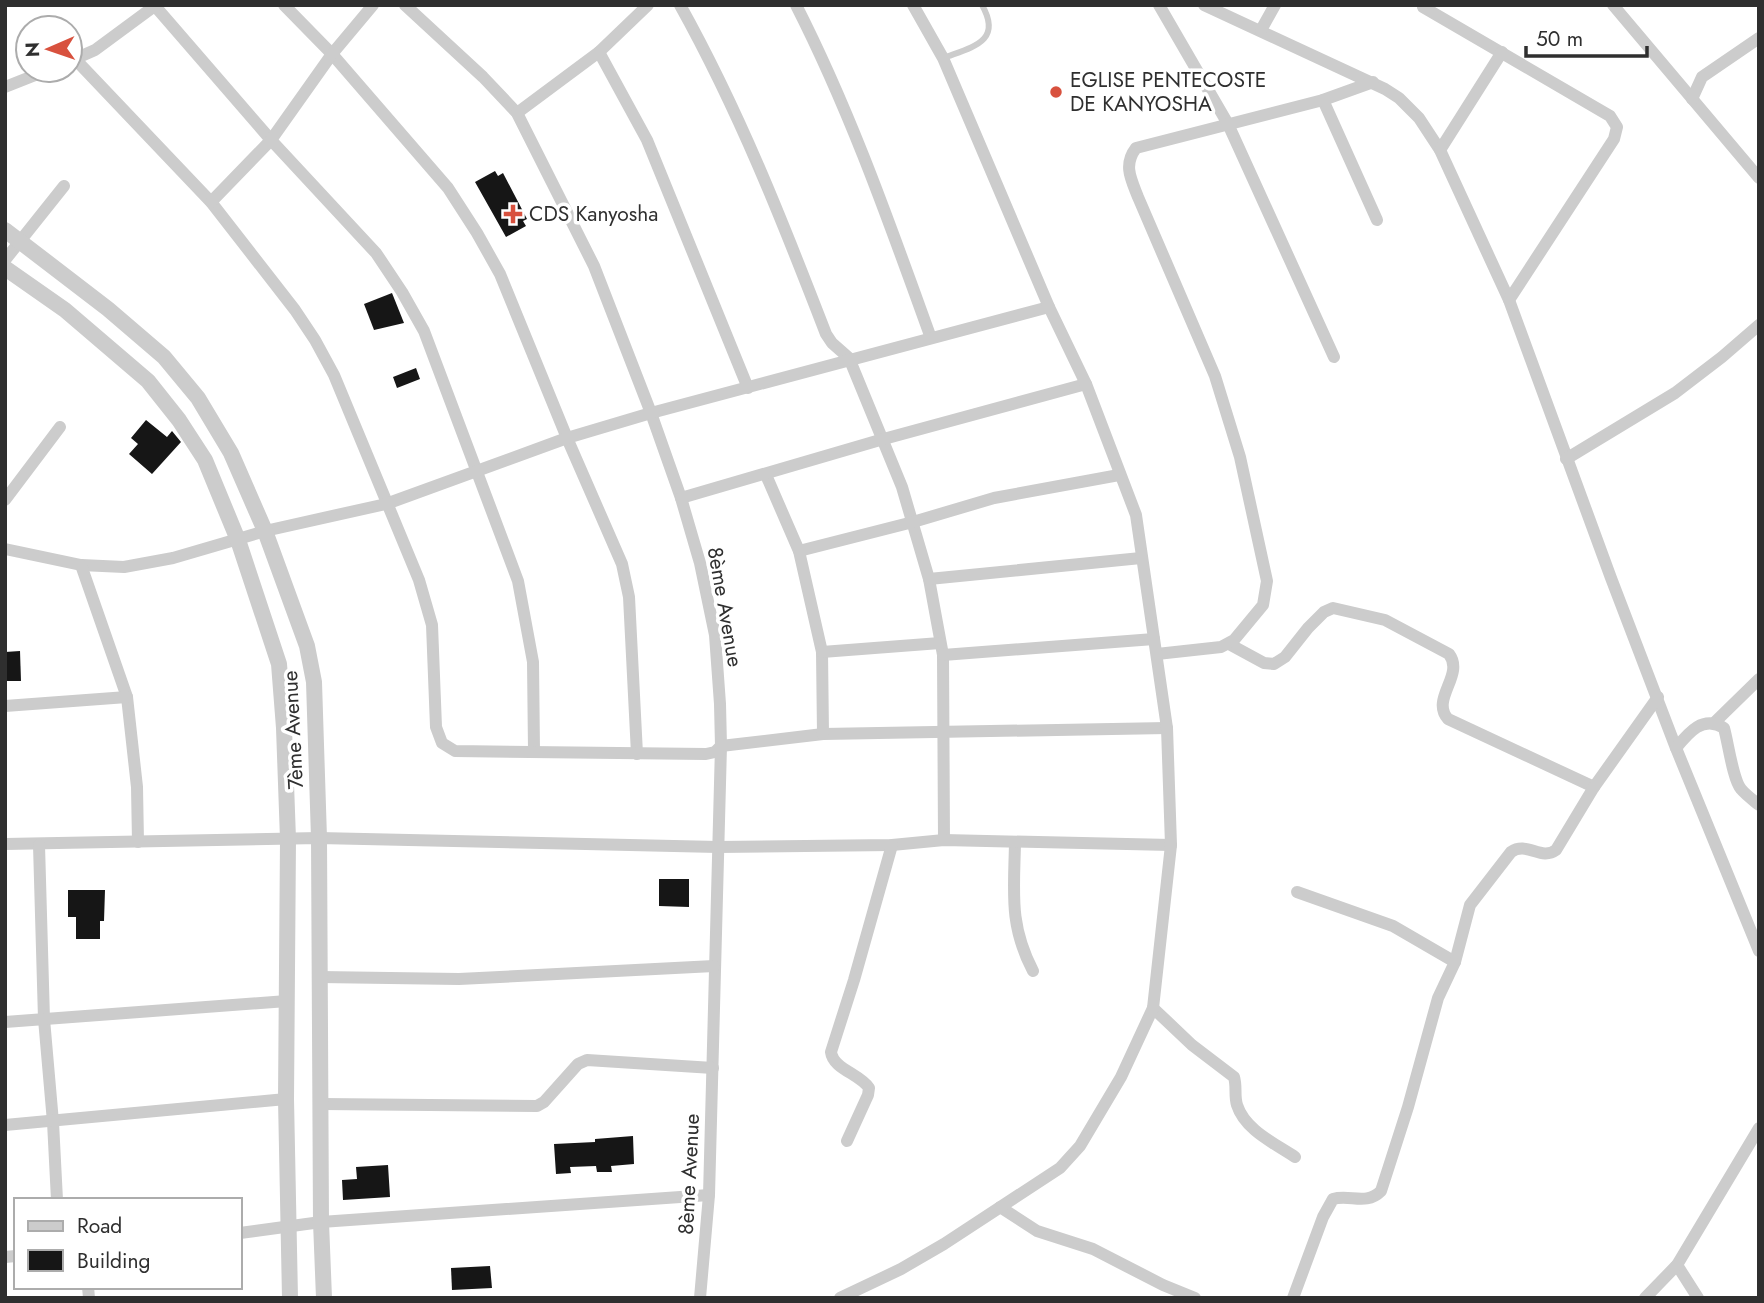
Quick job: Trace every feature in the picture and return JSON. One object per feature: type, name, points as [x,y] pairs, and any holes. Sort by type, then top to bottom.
[{"type":"street","points":[[84,55],[95,50],[155,5],[271,140],[376,253],[402,292],[424,331],[518,581],[533,663],[534,751]]},
{"type":"street","points":[[284,5],[332,54],[447,188],[477,233],[500,275],[622,564],[626,578],[637,754]]},
{"type":"street","points":[[211,202],[271,140],[332,54],[373,5]]},
{"type":"street","name":"8ème Avenue","points":[[405,5],[483,77],[517,113],[594,266],[681,498],[700,564],[715,635],[720,704],[709,1195],[700,1298]]},
{"type":"street","points":[[517,113],[599,52],[648,5]]},
{"type":"street","points":[[680,5],[740,120],[826,334],[849,358],[880,440],[902,488],[913,522],[929,579],[942,649],[945,734],[944,840]]},
{"type":"street","points":[[796,5],[828,68],[867,162],[931,338]]},
{"type":"street","points":[[839,1298],[901,1269],[944,1244],[1060,1168],[1080,1146],[1121,1077],[1153,1008],[1171,845],[1167,728],[1136,515],[1086,384],[1049,307],[943,58],[913,5]]},
{"type":"street","points":[[1159,5],[1228,124],[1334,357]]},
{"type":"street","points":[[1204,5],[1373,82],[1399,99],[1419,118],[1440,150],[1509,300],[1566,459],[1676,748],[1759,951]]},
{"type":"street","points":[[1261,30],[1275,5]]},
{"type":"street","points":[[1613,5],[1759,178]]},
{"type":"street","points":[[1423,7],[1610,116],[1617,127],[1614,139],[1509,300]]},
{"type":"street","points":[[1692,99],[1702,77],[1759,38]]},
{"type":"street","points":[[599,52],[647,139],[748,388]]},
{"type":"street","points":[[1440,150],[1502,52]]},
{"type":"street","points":[[84,71],[211,202],[315,340],[334,375],[419,580],[432,625],[436,727],[442,743],[455,751],[711,754],[720,746],[823,734],[945,734],[1167,728]]},
{"type":"street","points":[[1229,644],[1263,606],[1267,581],[1240,457],[1215,376],[1127,167],[1129,157],[1136,148],[1323,100],[1373,82]]},
{"type":"street","points":[[1323,100],[1377,220]]},
{"type":"street","points":[[5,260],[64,186]]},
{"type":"street","name":"7ème Avenue","points":[[5,230],[164,356],[198,398],[231,453],[265,531],[307,646],[314,682],[319,838],[321,1223],[324,1298]]},
{"type":"street","name":"7ème Avenue","points":[[5,268],[65,310],[148,381],[178,419],[205,460],[238,540],[279,664],[288,839],[286,1099],[290,1298]]},
{"type":"street","points":[[5,550],[81,565],[124,567],[173,558],[265,531],[386,504],[567,438],[650,413],[1049,307]]},
{"type":"street","points":[[1566,459],[1675,393],[1759,325]]},
{"type":"street","points":[[681,498],[1086,384]]},
{"type":"street","points":[[5,500],[60,427]]},
{"type":"street","points":[[799,551],[994,498],[1119,474]]},
{"type":"street","points":[[766,475],[799,551],[822,652],[823,734]]},
{"type":"street","points":[[929,579],[1141,558]]},
{"type":"street","points":[[81,565],[127,697],[137,787],[138,842]]},
{"type":"street","points":[[1157,654],[1229,644],[1264,663],[1274,664],[1285,657],[1324,612],[1333,608],[1345,609],[1358,616],[1385,620],[1449,654],[1454,660],[1455,667],[1442,703],[1443,713],[1448,719],[1594,787]]},
{"type":"street","points":[[822,652],[1154,639]]},
{"type":"street","points":[[1715,722],[1759,679]]},
{"type":"street","points":[[5,706],[127,697]]},
{"type":"street","points":[[1293,1298],[1323,1217],[1333,1199],[1338,1197],[1364,1200],[1375,1197],[1381,1191],[1409,1107],[1438,998],[1455,962],[1470,905],[1517,847],[1544,854],[1551,854],[1556,850],[1594,787],[1658,697]]},
{"type":"street","points":[[1676,748],[1689,731],[1705,723],[1715,722],[1724,727],[1733,758],[1733,772],[1740,788],[1759,805]]},
{"type":"street","points":[[5,844],[319,838],[718,847],[891,845],[944,840],[1171,845]]},
{"type":"street","points":[[1016,843],[1014,917],[1018,939],[1032,971]]},
{"type":"street","points":[[39,845],[44,1019],[57,1198]]},
{"type":"street","points":[[847,1141],[869,1088],[864,1081],[834,1062],[831,1052],[891,845]]},
{"type":"street","points":[[1297,892],[1393,926],[1455,962]]},
{"type":"street","points":[[320,977],[459,979],[714,966]]},
{"type":"street","points":[[5,1022],[287,1001]]},
{"type":"street","points":[[1153,1008],[1192,1045],[1234,1077],[1236,1100],[1245,1121],[1295,1157]]},
{"type":"street","points":[[322,1104],[537,1106],[544,1102],[578,1064],[587,1060],[713,1068]]},
{"type":"street","points":[[5,1125],[286,1099]]},
{"type":"street","points":[[1645,1298],[1677,1265],[1759,1128]]},
{"type":"street","points":[[242,1233],[321,1223],[709,1195]]},
{"type":"street","points":[[1000,1207],[1037,1231],[1093,1249],[1163,1285],[1195,1298]]},
{"type":"street","points":[[1677,1265],[1698,1298]]},
{"type":"lane","points":[[943,58],[972,47],[986,38],[991,30],[990,19],[982,5]]},
{"type":"building","points":[[495,171],[498,176],[503,173],[527,219],[523,221],[526,226],[506,237],[475,182]]},
{"type":"building","points":[[392,293],[404,323],[374,330],[364,304]]},
{"type":"building","points":[[416,368],[420,379],[397,388],[393,377]]},
{"type":"building","points":[[146,420],[167,437],[172,431],[181,442],[152,474],[129,454],[138,444],[131,438]]},
{"type":"building","points":[[20,651],[21,681],[5,681],[5,652]]},
{"type":"building","points":[[659,879],[689,879],[689,907],[659,906]]},
{"type":"building","points":[[68,890],[105,890],[104,921],[100,921],[100,939],[76,939],[76,917],[68,917]]},
{"type":"building","points":[[633,1136],[634,1164],[611,1166],[612,1172],[597,1172],[596,1166],[570,1167],[571,1173],[556,1174],[554,1144],[595,1142],[595,1139]]},
{"type":"building","points":[[388,1165],[390,1197],[343,1200],[342,1180],[357,1179],[356,1167]]},
{"type":"building","points":[[490,1266],[492,1288],[452,1290],[451,1268]]},
{"type":"place","name":"EGLISE PENTECOSTE DE KANYOSHA","points":[[1056,92]]},
{"type":"place","name":"CDS Kanyosha","points":[[513,214]]}]
